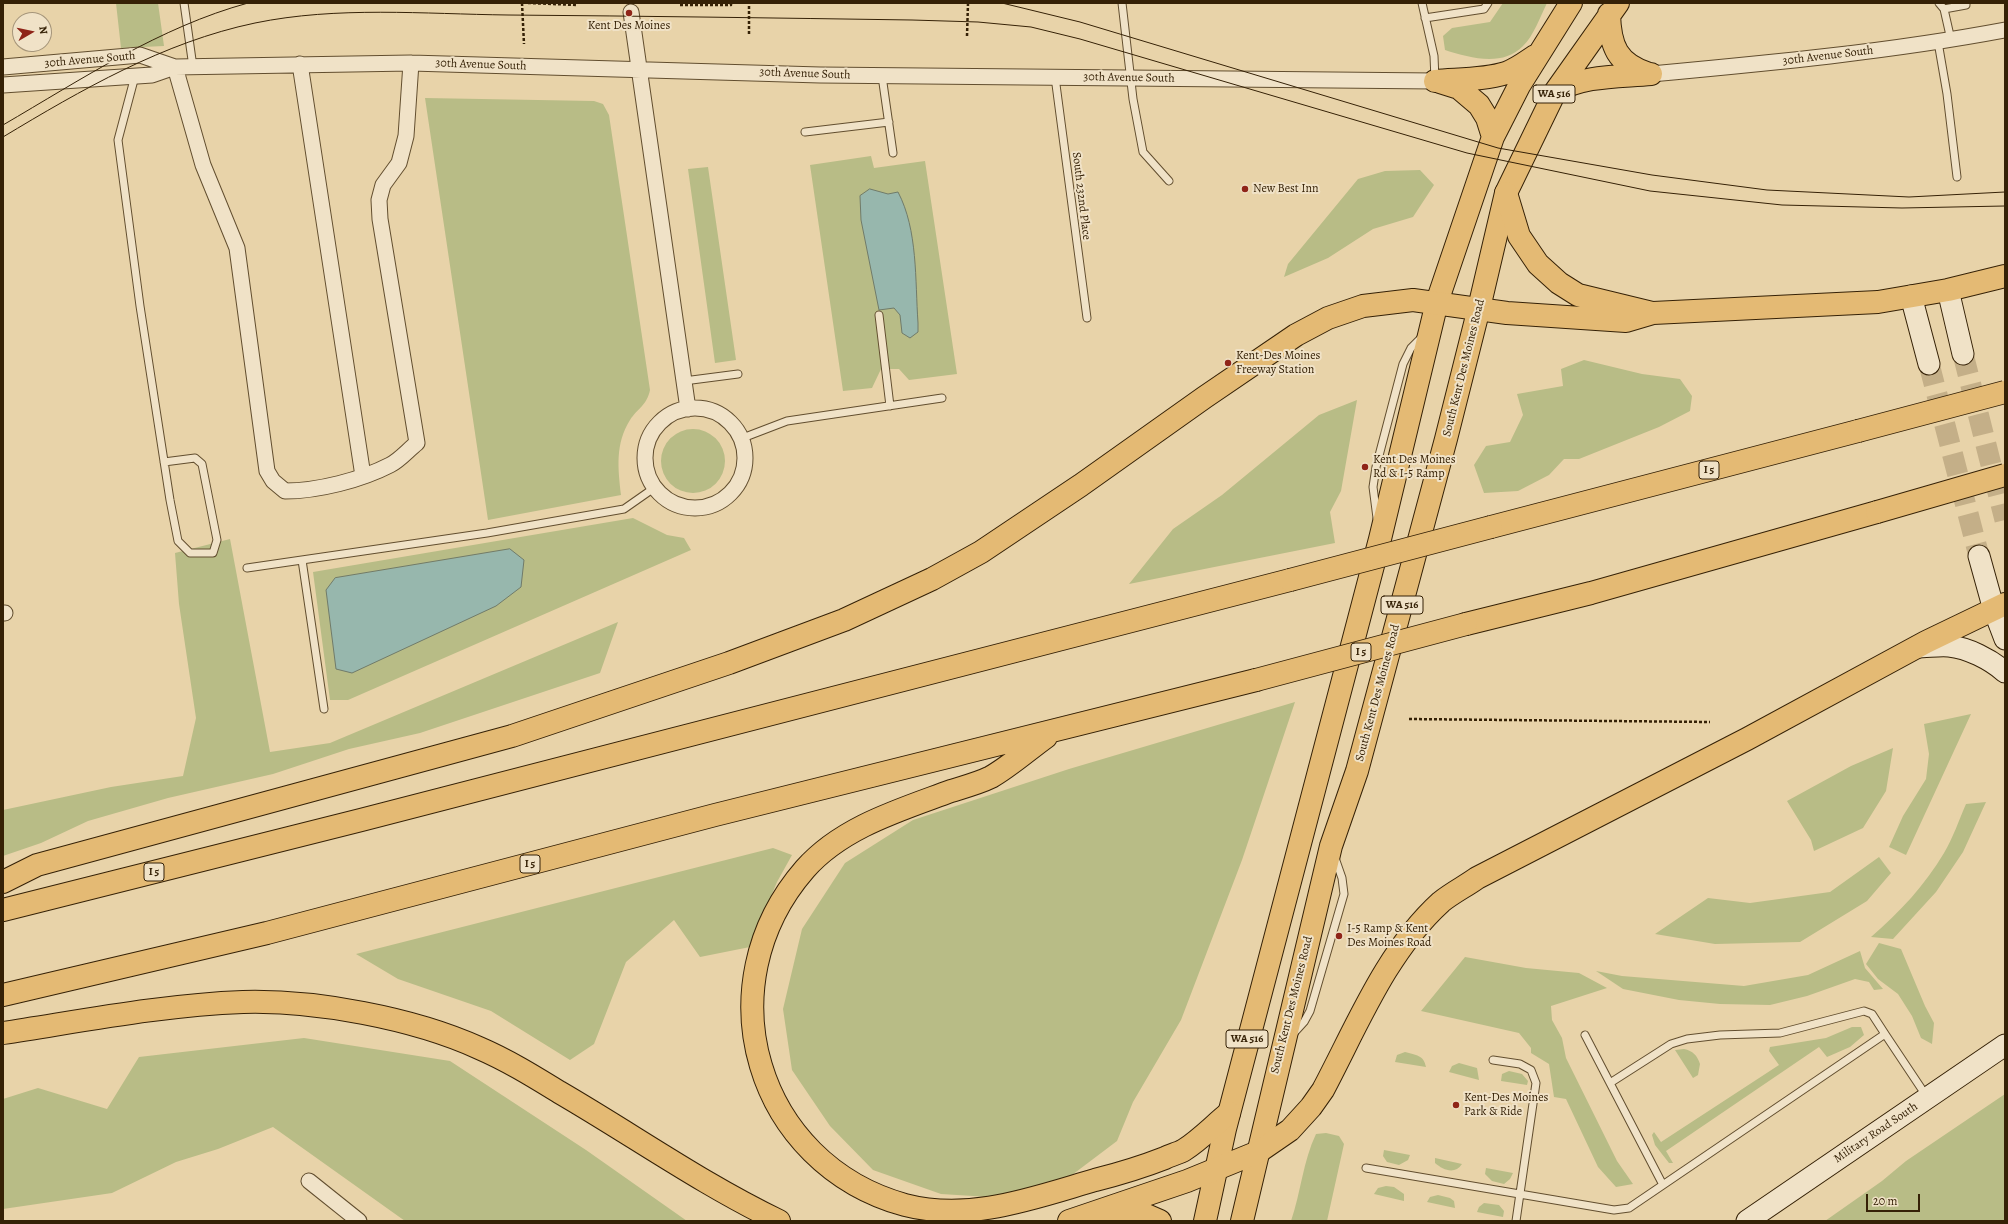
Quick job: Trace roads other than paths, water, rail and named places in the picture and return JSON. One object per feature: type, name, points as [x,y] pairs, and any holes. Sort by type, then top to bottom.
[{"type":"main road","name":"WA 516","points":[[1205,1221],[1214,1171],[1380,539],[1437,302],[1493,137],[1519,86],[1571,3]]},
{"type":"main road","points":[[1613,9],[1612,39],[1621,58],[1636,70],[1651,74]]},
{"type":"main road","name":"South Kent Des Moines Road","points":[[1242,1221],[1331,846],[1357,771],[1444,446],[1506,193],[1555,92],[1613,9]]},
{"type":"main road","points":[[1435,81],[1493,76],[1505,73],[1538,54]]},
{"type":"main road","points":[[1555,92],[1568,84],[1580,81],[1651,74]]},
{"type":"main road","points":[[1435,81],[1460,88],[1479,105],[1487,118],[1493,137]]},
{"type":"main road","points":[[1506,193],[1519,236],[1538,264],[1559,284],[1578,295],[1653,313]]},
{"type":"main road","points":[[3,882],[38,865],[512,736],[729,663],[844,620],[932,579],[981,552],[1081,485],[1205,397],[1296,335],[1328,318],[1363,306],[1414,300],[1534,315],[1626,322],[1653,313],[1878,302],[1948,290],[2005,276]]},
{"type":"main road","points":[[1948,290],[1962,354]]},
{"type":"main road","points":[[1911,296],[1929,364]]},
{"type":"main road","name":"I 5","points":[[3,910],[368,818],[1290,580],[2005,392]]},
{"type":"main road","name":"I 5","points":[[3,995],[267,933],[715,815],[1256,680],[1591,592],[2005,475]]},
{"type":"main road","points":[[1979,556],[2000,607],[2005,639]]},
{"type":"main road","points":[[1069,1221],[1214,1171],[1258,1152],[1290,1130],[1324,1090],[1385,971],[1411,934],[1442,901],[1477,878],[1530,849],[1753,735],[1918,647],[2000,607]]},
{"type":"main road","points":[[1918,647],[1948,646],[1959,648],[1987,659],[2005,672]]},
{"type":"main road","points":[[1057,730],[990,777],[882,817],[852,831],[826,849],[806,868],[787,892],[770,920],[759,954],[753,987],[752,1016],[756,1048],[764,1075],[775,1102],[791,1127],[811,1152],[835,1172],[870,1192],[906,1205],[941,1210],[972,1211],[998,1208],[1141,1168],[1184,1150],[1229,1113]]},
{"type":"main road","points":[[3,1033],[187,1007],[244,1002],[295,1004],[393,1020],[446,1035],[479,1048],[506,1062],[586,1108],[724,1193],[778,1221]]},
{"type":"main road","name":"Military Road South","points":[[1747,1221],[2005,1045]]},
{"type":"main road","points":[[1074,1221],[1144,1214],[1160,1221]]},
{"type":"street","points":[[631,12],[688,409]]},
{"type":"street","name":"30th Avenue South","points":[[1651,74],[1778,63],[1944,41],[2005,30]]},
{"type":"street","name":"30th Avenue South","points":[[3,67],[140,55],[175,67],[411,63],[882,76],[1131,78],[1260,81],[1435,81]]},
{"type":"street","points":[[175,67],[203,165],[237,248],[266,470],[273,481],[285,491],[304,491],[363,476],[392,464],[417,443],[380,219],[379,200],[383,185],[399,163],[406,136],[411,63]]},
{"type":"street","points":[[300,64],[363,476]]},
{"type":"street","name":"30th Avenue South","points":[[3,85],[152,75],[175,67]]},
{"type":"street","points":[[678,410],[711,410],[721,416],[737,432],[740,439],[744,448],[744,465],[739,482],[729,495],[714,505],[697,508],[680,506],[666,499],[654,488],[647,474],[644,459],[646,443],[653,429],[664,418],[678,410]]},
{"type":"street","points":[[309,1181],[359,1221]]},
{"type":"lane","points":[[184,3],[192,67]]},
{"type":"lane","points":[[1122,3],[1138,132],[1143,152],[1169,181]]},
{"type":"lane","points":[[1422,3],[1434,56],[1435,81]]},
{"type":"lane","points":[[1425,18],[1484,9],[1488,3]]},
{"type":"lane","points":[[1957,177],[1947,94],[1942,6],[1966,5],[1966,3]]},
{"type":"lane","points":[[135,76],[118,140],[140,306],[164,462],[178,541],[190,553],[213,553],[217,540],[202,464],[195,458],[164,462]]},
{"type":"lane","points":[[882,76],[893,153]]},
{"type":"lane","name":"South 232nd Place","points":[[1055,77],[1087,318]]},
{"type":"lane","points":[[805,132],[888,122]]},
{"type":"lane","points":[[879,315],[890,406]]},
{"type":"lane","points":[[684,381],[738,374]]},
{"type":"lane","points":[[740,439],[787,421],[942,398]]},
{"type":"lane","points":[[247,568],[487,533],[624,508],[654,488]]},
{"type":"lane","points":[[302,560],[324,709]]},
{"type":"lane","points":[[1610,1083],[1671,1044],[1686,1039],[1720,1035],[1780,1033],[1864,1011],[1872,1014],[1928,1098]]},
{"type":"lane","points":[[1366,1168],[1614,1210],[1629,1208],[1885,1034]]},
{"type":"lane","points":[[1585,1036],[1663,1185]]},
{"type":"lane","points":[[1494,1060],[1520,1064],[1531,1070],[1536,1083],[1516,1221]]},
{"type":"water","points":[[870,189],[888,194],[898,192],[909,222],[916,273],[918,323],[918,332],[910,338],[902,333],[900,315],[894,308],[879,310],[861,220],[860,196]]},
{"type":"water","points":[[510,549],[524,560],[521,587],[496,606],[352,673],[336,669],[326,590],[335,578]]},
{"type":"tunnel","points":[[1963,354],[2005,520]]},
{"type":"tunnel","points":[[1929,364],[1979,556]]},
{"type":"tram line","points":[[3,125],[92,73],[153,40],[215,13],[248,3]]},
{"type":"tram line","points":[[1002,3],[1080,22],[1498,148],[1652,175],[1767,190],[1909,197],[2005,192]]},
{"type":"tram line","points":[[3,137],[93,85],[156,55],[188,42],[221,31],[255,23],[317,14],[381,12],[978,22],[1031,27],[1080,39],[1467,153],[1650,191],[1782,205],[1902,208],[2005,206]]},
{"type":"place","name":"Kent Des Moines","points":[[629,13]]},
{"type":"place","name":"New Best Inn","points":[[1245,189]]},
{"type":"place","name":"Kent-Des Moines Freeway Station","points":[[1228,363]]},
{"type":"place","name":"Kent Des Moines Rd & I-5 Ramp","points":[[1365,467]]},
{"type":"place","name":"I-5 Ramp & Kent Des Moines Road","points":[[1339,936]]},
{"type":"place","name":"Kent-Des Moines Park & Ride","points":[[1456,1105]]}]
